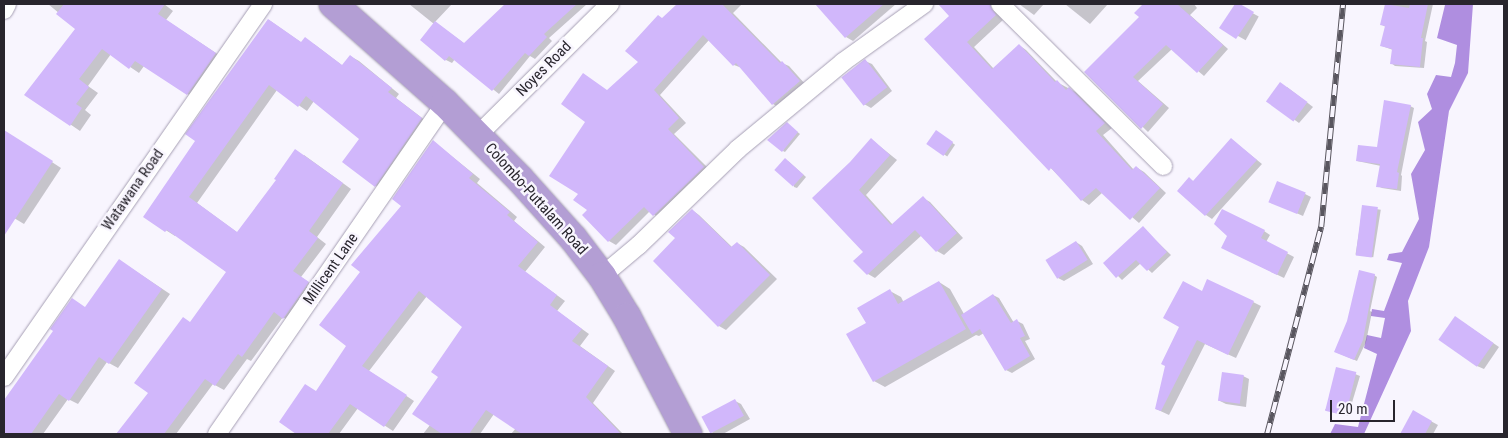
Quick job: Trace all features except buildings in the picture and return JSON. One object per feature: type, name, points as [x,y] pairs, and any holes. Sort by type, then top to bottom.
[{"type":"highway","name":"Colombo-Puttalam Road","points":[[333,4],[445,103],[478,135],[560,223],[602,276],[631,325],[688,434]]},
{"type":"street","points":[[4,10],[7,4]]},
{"type":"street","name":"Watawana Road","points":[[4,376],[263,4]]},
{"type":"street","name":"Noyes Road","points":[[478,135],[610,4]]},
{"type":"street","points":[[602,276],[639,245],[738,149],[843,62],[924,4]]},
{"type":"street","points":[[1000,4],[1163,166]]},
{"type":"street","name":"Millicent Lane","points":[[217,434],[445,103]]},
{"type":"shaded area","points":[[1473,4],[1468,73],[1449,111],[1429,247],[1408,301],[1411,331],[1364,434],[1330,434],[1335,424],[1358,427],[1377,354],[1364,348],[1367,335],[1381,338],[1385,318],[1371,316],[1372,309],[1384,311],[1402,263],[1387,260],[1389,254],[1402,252],[1419,219],[1411,174],[1425,150],[1418,122],[1432,109],[1427,94],[1436,75],[1451,77],[1455,63],[1457,45],[1437,38],[1445,5]]},
{"type":"railway","points":[[1267,434],[1321,227],[1343,4]]}]
